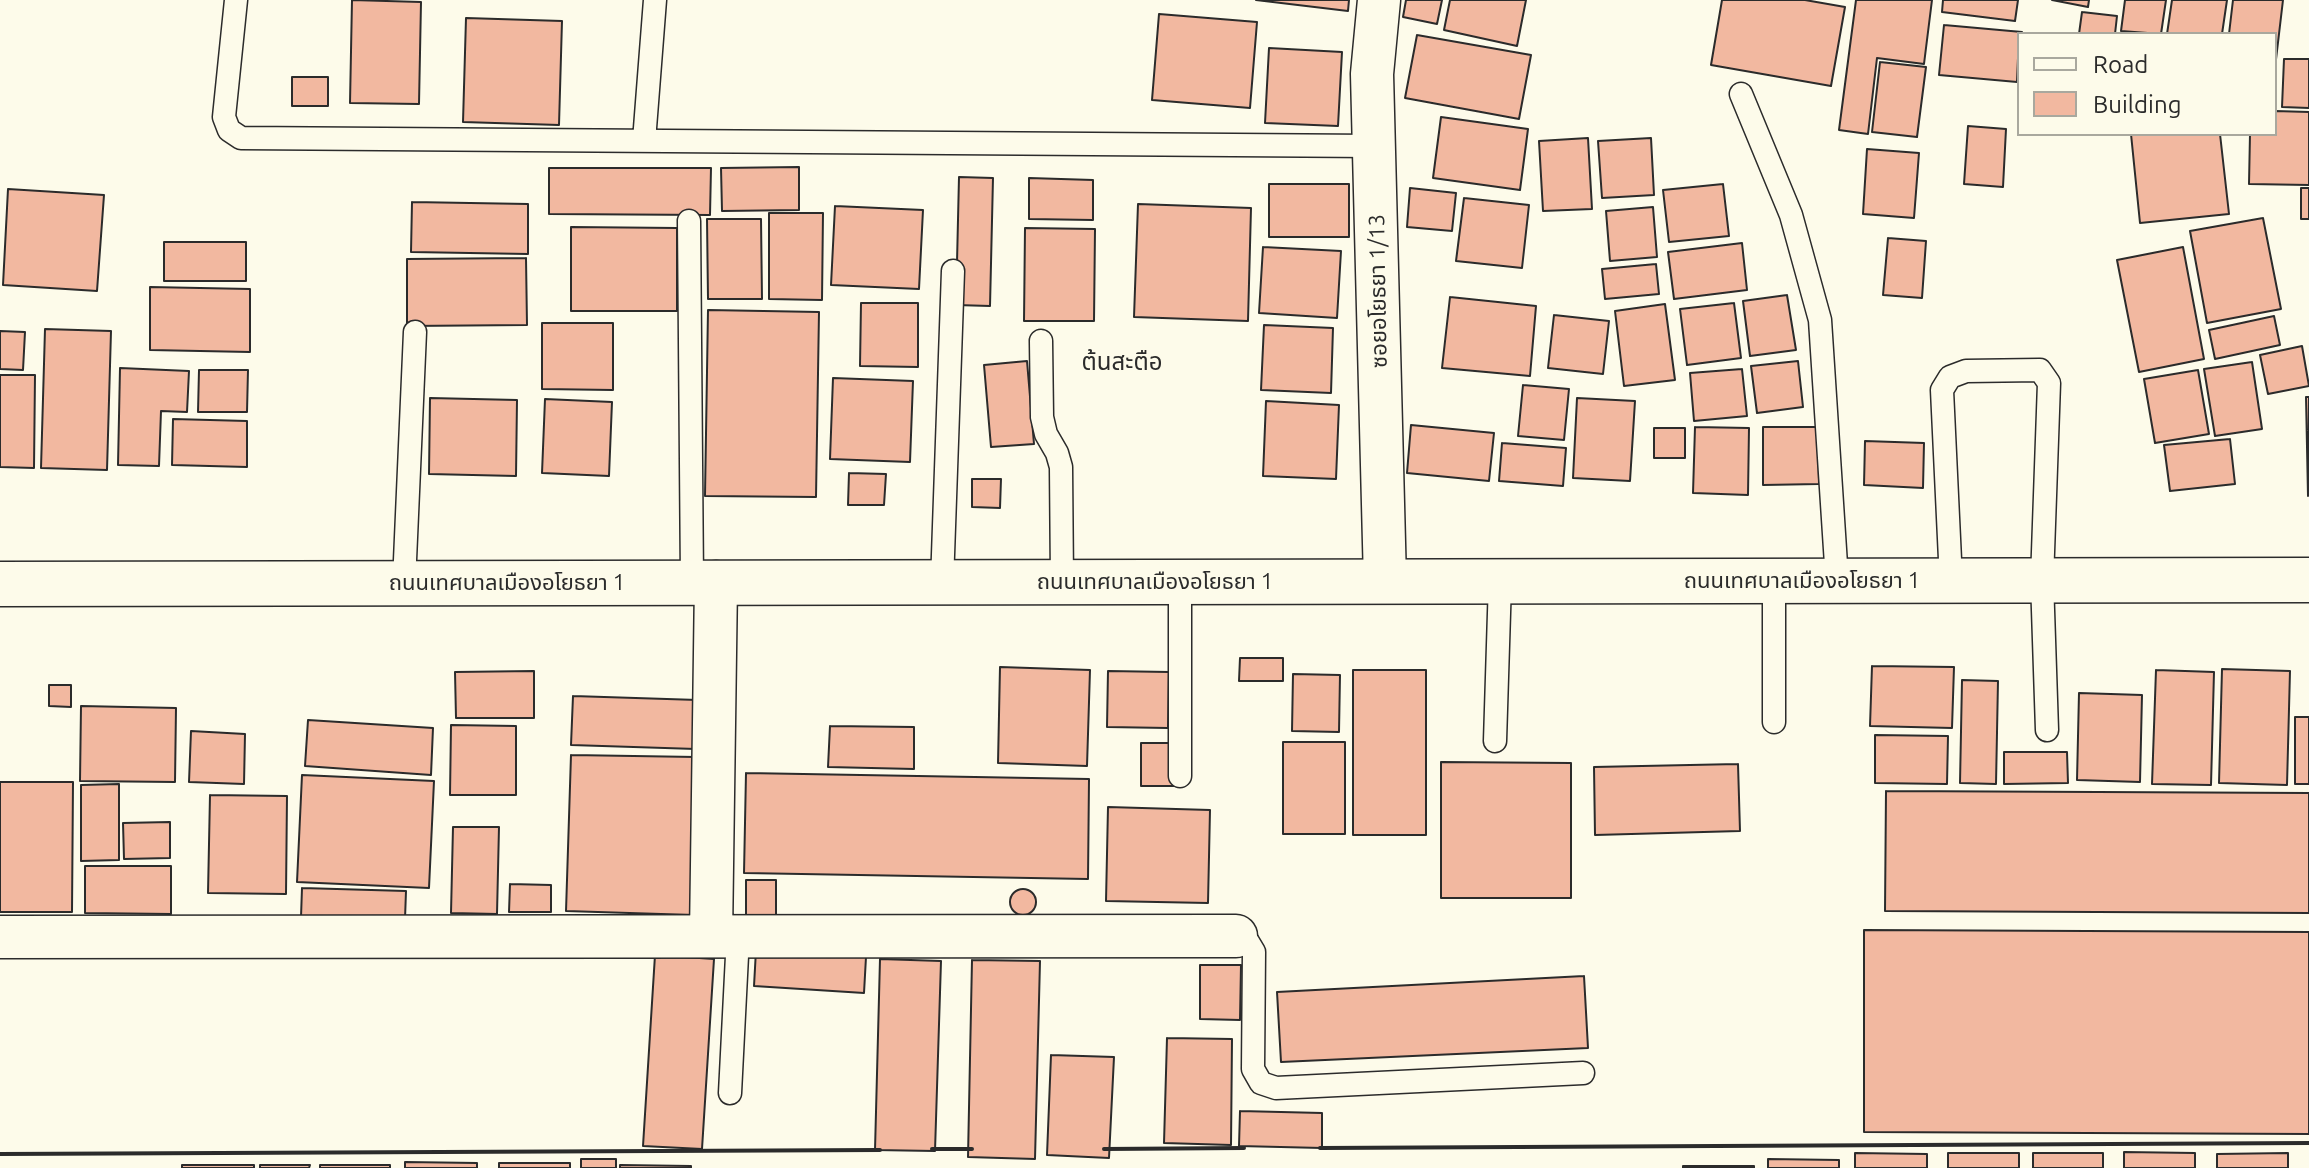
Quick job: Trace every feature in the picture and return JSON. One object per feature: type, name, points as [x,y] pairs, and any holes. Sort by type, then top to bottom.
[{"type":"main road","name":"ถนนเทศบาลเมืองอโยธยา 1","points":[[0,584],[2309,580]]},
{"type":"street","name":"ซอยอโยธยา 1/13","points":[[1379,0],[1372,74],[1385,582]]},
{"type":"street","points":[[704,582],[725,936]]},
{"type":"street","points":[[0,937],[1236,936]]},
{"type":"lane","points":[[236,0],[224,117],[229,130],[241,138],[1375,146]]},
{"type":"lane","points":[[644,141],[655,0]]},
{"type":"lane","points":[[1741,94],[1791,215],[1820,320],[1837,580]]},
{"type":"lane","points":[[689,221],[704,582]]},
{"type":"lane","points":[[942,583],[953,271]]},
{"type":"lane","points":[[404,583],[415,332]]},
{"type":"lane","points":[[1041,341],[1042,417],[1061,467],[1062,582]]},
{"type":"lane","points":[[1951,581],[1942,390],[1950,377],[1966,371],[2040,370],[2049,383],[2042,580],[2047,730]]},
{"type":"lane","points":[[1774,580],[1774,722]]},
{"type":"lane","points":[[1495,741],[1500,581]]},
{"type":"lane","points":[[1180,582],[1180,776]]},
{"type":"lane","points":[[725,936],[730,1093]]},
{"type":"lane","points":[[1236,936],[1248,942],[1254,952],[1253,1069],[1261,1083],[1276,1088],[1583,1073]]},
{"type":"building","points":[[352,0],[421,2],[419,104],[350,103]]},
{"type":"building","points":[[1256,0],[1349,0],[1348,11]]},
{"type":"building","points":[[1406,0],[1442,0],[1437,24],[1403,17]]},
{"type":"building","points":[[1450,0],[1526,0],[1517,46],[1444,30]]},
{"type":"building","points":[[1722,0],[1805,0],[1845,7],[1831,86],[1711,65]]},
{"type":"building","points":[[1856,0],[1932,0],[1924,64],[1877,58],[1868,134],[1839,130]]},
{"type":"building","points":[[1943,0],[2018,0],[2015,21],[1942,12]]},
{"type":"building","points":[[2052,0],[2089,0],[2088,7]]},
{"type":"building","points":[[2125,0],[2166,0],[2161,32],[2121,31]]},
{"type":"building","points":[[2172,0],[2227,0],[2222,32],[2167,32]]},
{"type":"building","points":[[2233,0],[2283,0],[2277,51],[2277,32],[2229,32]]},
{"type":"building","points":[[2082,12],[2117,16],[2115,32],[2079,32]]},
{"type":"building","points":[[1159,14],[1257,22],[1250,108],[1152,100]]},
{"type":"building","points":[[466,18],[562,21],[559,125],[463,122]]},
{"type":"building","points":[[1944,25],[2022,32],[2017,32],[2017,82],[1939,75]]},
{"type":"building","points":[[1417,35],[1531,55],[1519,119],[1405,98]]},
{"type":"building","points":[[1269,48],[1342,52],[1338,126],[1265,123]]},
{"type":"building","points":[[2284,59],[2309,59],[2309,108],[2282,107]]},
{"type":"building","points":[[1880,62],[1926,67],[1917,137],[1872,132]]},
{"type":"building","points":[[292,77],[328,77],[328,106],[292,106]]},
{"type":"building","points":[[2277,111],[2309,112],[2309,185],[2249,184],[2250,136],[2277,136]]},
{"type":"building","points":[[1441,117],[1528,129],[1520,190],[1433,178]]},
{"type":"building","points":[[1968,126],[2006,129],[2003,187],[1964,184]]},
{"type":"building","points":[[2131,136],[2220,136],[2229,214],[2140,223]]},
{"type":"building","points":[[1588,138],[1592,209],[1543,211],[1539,141]]},
{"type":"building","points":[[1651,138],[1654,195],[1602,198],[1598,141]]},
{"type":"building","points":[[1867,149],[1919,153],[1914,218],[1863,214]]},
{"type":"building","points":[[799,167],[799,210],[722,211],[721,168]]},
{"type":"building","points":[[549,168],[711,168],[710,215],[549,214]]},
{"type":"building","points":[[959,177],[993,178],[990,306],[956,305]]},
{"type":"building","points":[[1029,178],[1093,180],[1093,220],[1029,219]]},
{"type":"building","points":[[1269,184],[1349,184],[1349,237],[1269,237]]},
{"type":"building","points":[[1723,184],[1729,236],[1669,242],[1663,190]]},
{"type":"building","points":[[1410,188],[1456,193],[1452,231],[1407,227]]},
{"type":"building","points":[[2301,188],[2309,188],[2309,219],[2301,219]]},
{"type":"building","points":[[8,189],[104,195],[97,291],[3,285]]},
{"type":"building","points":[[1464,198],[1529,205],[1522,268],[1456,261]]},
{"type":"building","points":[[412,202],[528,204],[528,254],[411,252]]},
{"type":"building","points":[[1138,204],[1251,208],[1248,321],[1134,317]]},
{"type":"building","points":[[835,206],[923,210],[919,289],[831,285]]},
{"type":"building","points":[[1653,207],[1657,257],[1610,261],[1606,211]]},
{"type":"building","points":[[769,213],[823,213],[822,300],[769,299]]},
{"type":"building","points":[[2263,218],[2281,309],[2207,323],[2190,231]]},
{"type":"building","points":[[707,219],[761,219],[762,299],[708,299]]},
{"type":"building","points":[[571,227],[677,228],[677,311],[571,311]]},
{"type":"building","points":[[1025,228],[1095,229],[1094,321],[1024,321]]},
{"type":"building","points":[[1888,238],[1926,241],[1922,298],[1883,295]]},
{"type":"building","points":[[164,242],[246,242],[246,281],[164,281]]},
{"type":"building","points":[[1742,243],[1747,290],[1674,299],[1668,252]]},
{"type":"building","points":[[1263,247],[1341,251],[1337,318],[1259,313]]},
{"type":"building","points":[[2183,247],[2204,359],[2139,372],[2117,260]]},
{"type":"building","points":[[526,258],[527,325],[407,326],[407,259]]},
{"type":"building","points":[[1656,264],[1659,294],[1605,299],[1602,269]]},
{"type":"building","points":[[150,287],[250,289],[250,352],[150,350]]},
{"type":"building","points":[[1787,295],[1796,350],[1750,356],[1743,301]]},
{"type":"building","points":[[1450,297],[1536,306],[1530,376],[1442,368]]},
{"type":"building","points":[[861,303],[918,303],[918,367],[860,366]]},
{"type":"building","points":[[1734,303],[1741,358],[1687,365],[1680,309]]},
{"type":"building","points":[[1665,304],[1675,380],[1624,386],[1615,311]]},
{"type":"building","points":[[708,310],[819,312],[816,497],[705,496]]},
{"type":"building","points":[[1554,315],[1609,321],[1603,374],[1548,368]]},
{"type":"building","points":[[2274,316],[2280,345],[2215,359],[2209,330]]},
{"type":"building","points":[[542,323],[613,323],[613,390],[542,389]]},
{"type":"building","points":[[1264,325],[1333,328],[1331,393],[1261,390]]},
{"type":"building","points":[[45,329],[111,331],[107,470],[41,468]]},
{"type":"building","points":[[0,331],[25,332],[23,370],[0,369]]},
{"type":"building","points":[[2302,346],[2309,386],[2268,394],[2260,355]]},
{"type":"building","points":[[1027,361],[1034,444],[991,447],[984,365]]},
{"type":"building","points":[[1798,361],[1803,407],[1757,413],[1751,366]]},
{"type":"building","points":[[2252,362],[2262,429],[2215,436],[2204,369]]},
{"type":"building","points":[[120,368],[189,371],[187,412],[161,411],[159,466],[118,465]]},
{"type":"building","points":[[1742,369],[1747,416],[1694,421],[1690,373]]},
{"type":"building","points":[[199,370],[248,370],[247,412],[198,412]]},
{"type":"building","points":[[2198,370],[2209,434],[2155,443],[2144,379]]},
{"type":"building","points":[[0,375],[35,375],[34,468],[0,467]]},
{"type":"building","points":[[833,378],[913,381],[910,462],[830,459]]},
{"type":"building","points":[[1523,385],[1569,389],[1564,440],[1518,436]]},
{"type":"building","points":[[2306,397],[2309,397],[2308,496]]},
{"type":"building","points":[[430,398],[517,400],[516,476],[429,474]]},
{"type":"building","points":[[1577,398],[1635,401],[1630,481],[1573,478]]},
{"type":"building","points":[[545,399],[612,402],[609,476],[542,473]]},
{"type":"building","points":[[1266,401],[1339,405],[1336,479],[1263,476]]},
{"type":"building","points":[[173,419],[247,421],[247,467],[172,465]]},
{"type":"building","points":[[1411,425],[1494,433],[1489,481],[1407,473]]},
{"type":"building","points":[[1695,427],[1749,428],[1748,495],[1693,493]]},
{"type":"building","points":[[1763,427],[1818,427],[1819,484],[1763,485]]},
{"type":"building","points":[[1654,428],[1685,428],[1685,458],[1654,458]]},
{"type":"building","points":[[2230,439],[2235,484],[2170,491],[2164,445]]},
{"type":"building","points":[[1865,441],[1924,443],[1923,488],[1864,485]]},
{"type":"building","points":[[1502,443],[1566,448],[1563,486],[1499,481]]},
{"type":"building","points":[[849,473],[886,474],[884,505],[848,505]]},
{"type":"building","points":[[972,479],[1001,479],[1000,508],[972,507]]},
{"type":"building","points":[[1240,658],[1283,658],[1283,681],[1239,681]]},
{"type":"building","points":[[1872,666],[1954,667],[1952,728],[1870,726]]},
{"type":"building","points":[[1000,667],[1090,670],[1087,766],[998,763]]},
{"type":"building","points":[[2222,669],[2290,671],[2287,785],[2219,783]]},
{"type":"building","points":[[1353,670],[1426,670],[1426,835],[1353,835]]},
{"type":"building","points":[[2156,670],[2214,672],[2211,785],[2152,784]]},
{"type":"building","points":[[534,671],[534,718],[456,718],[455,672]]},
{"type":"building","points":[[1108,671],[1169,672],[1168,728],[1107,727]]},
{"type":"building","points":[[1293,674],[1340,675],[1339,732],[1292,731]]},
{"type":"building","points":[[1962,680],[1998,681],[1996,784],[1960,783]]},
{"type":"building","points":[[49,685],[71,685],[71,707],[49,706]]},
{"type":"building","points":[[2079,693],[2142,695],[2140,782],[2077,780]]},
{"type":"building","points":[[573,696],[698,700],[696,749],[571,745]]},
{"type":"building","points":[[81,706],[176,708],[175,782],[80,781]]},
{"type":"building","points":[[2295,717],[2309,717],[2309,784],[2295,784]]},
{"type":"building","points":[[308,720],[433,728],[431,775],[305,766]]},
{"type":"building","points":[[451,725],[516,726],[516,795],[450,795]]},
{"type":"building","points":[[830,726],[914,727],[914,769],[828,767]]},
{"type":"building","points":[[191,731],[245,734],[244,784],[189,782]]},
{"type":"building","points":[[1875,735],[1948,736],[1947,784],[1875,783]]},
{"type":"building","points":[[1283,742],[1345,742],[1345,834],[1283,834]]},
{"type":"building","points":[[1141,743],[1175,743],[1175,786],[1141,786]]},
{"type":"building","points":[[2004,752],[2067,752],[2068,783],[2004,784]]},
{"type":"building","points":[[571,755],[696,757],[693,915],[566,911]]},
{"type":"building","points":[[1441,762],[1571,763],[1571,898],[1441,898]]},
{"type":"building","points":[[1738,764],[1740,831],[1595,835],[1594,767]]},
{"type":"building","points":[[746,773],[1089,779],[1088,879],[744,873]]},
{"type":"building","points":[[302,775],[434,781],[429,888],[297,882]]},
{"type":"building","points":[[0,782],[73,782],[72,912],[0,912]]},
{"type":"building","points":[[119,784],[119,860],[81,861],[81,785]]},
{"type":"building","points":[[1886,791],[2309,793],[2309,913],[1885,911]]},
{"type":"building","points":[[210,795],[287,796],[286,894],[208,893]]},
{"type":"building","points":[[1108,807],[1210,810],[1208,903],[1106,901]]},
{"type":"building","points":[[170,822],[170,858],[124,859],[123,823]]},
{"type":"building","points":[[453,827],[499,827],[497,914],[451,913]]},
{"type":"building","points":[[85,866],[171,866],[171,914],[85,913]]},
{"type":"building","points":[[746,880],[776,880],[776,916],[746,915]]},
{"type":"building","points":[[510,884],[551,885],[551,912],[509,912]]},
{"type":"building","points":[[302,888],[406,891],[405,919],[301,917]]},
{"type":"building","points":[[1023,889],[1032,893],[1036,902],[1032,911],[1023,915],[1014,911],[1010,902],[1014,893]]},
{"type":"building","points":[[1864,930],[2309,932],[2309,1134],[1864,1132]]},
{"type":"building","points":[[756,950],[866,957],[864,993],[754,986]]},
{"type":"building","points":[[655,955],[714,959],[702,1149],[643,1146]]},
{"type":"building","points":[[880,959],[941,961],[935,1151],[875,1150]]},
{"type":"building","points":[[972,960],[1040,961],[1035,1159],[968,1157]]},
{"type":"building","points":[[1200,965],[1241,965],[1240,1020],[1200,1019]]},
{"type":"building","points":[[1584,976],[1588,1048],[1281,1062],[1277,992]]},
{"type":"building","points":[[1167,1038],[1232,1039],[1231,1145],[1164,1143]]},
{"type":"building","points":[[1051,1055],[1114,1057],[1109,1158],[1047,1155]]},
{"type":"building","points":[[1240,1111],[1322,1113],[1322,1148],[1239,1146]]},
{"type":"building","points":[[2124,1152],[2195,1153],[2195,1168],[2124,1168]]},
{"type":"building","points":[[1855,1153],[1927,1154],[1927,1168],[1855,1168]]},
{"type":"building","points":[[1948,1153],[2019,1153],[2019,1168],[1948,1168]]},
{"type":"building","points":[[2033,1153],[2103,1153],[2103,1168],[2033,1168]]},
{"type":"building","points":[[2288,1153],[2288,1168],[2217,1168],[2217,1154]]},
{"type":"building","points":[[581,1159],[616,1159],[616,1168],[581,1168]]},
{"type":"building","points":[[1768,1159],[1839,1160],[1839,1168],[1768,1168]]},
{"type":"building","points":[[405,1162],[477,1163],[477,1168],[405,1168]]},
{"type":"building","points":[[499,1163],[570,1163],[570,1168],[499,1168]]},
{"type":"building","points":[[182,1165],[254,1165],[254,1168],[182,1168]]},
{"type":"building","points":[[260,1165],[310,1165],[309,1168],[260,1168]]},
{"type":"building","points":[[320,1165],[390,1165],[390,1168],[320,1168]]},
{"type":"building","points":[[620,1165],[691,1166],[691,1168],[620,1168]]},
{"type":"building","points":[[1754,1166],[1754,1168],[1683,1168]]},
{"type":"wall","points":[[1320,1148],[2309,1143]]},
{"type":"wall","points":[[1104,1149],[1244,1148]]},
{"type":"wall","points":[[932,1149],[972,1149]]},
{"type":"wall","points":[[0,1154],[880,1150]]},
{"type":"district","name":"ต้นสะตือ","points":[[1122,362]]}]
